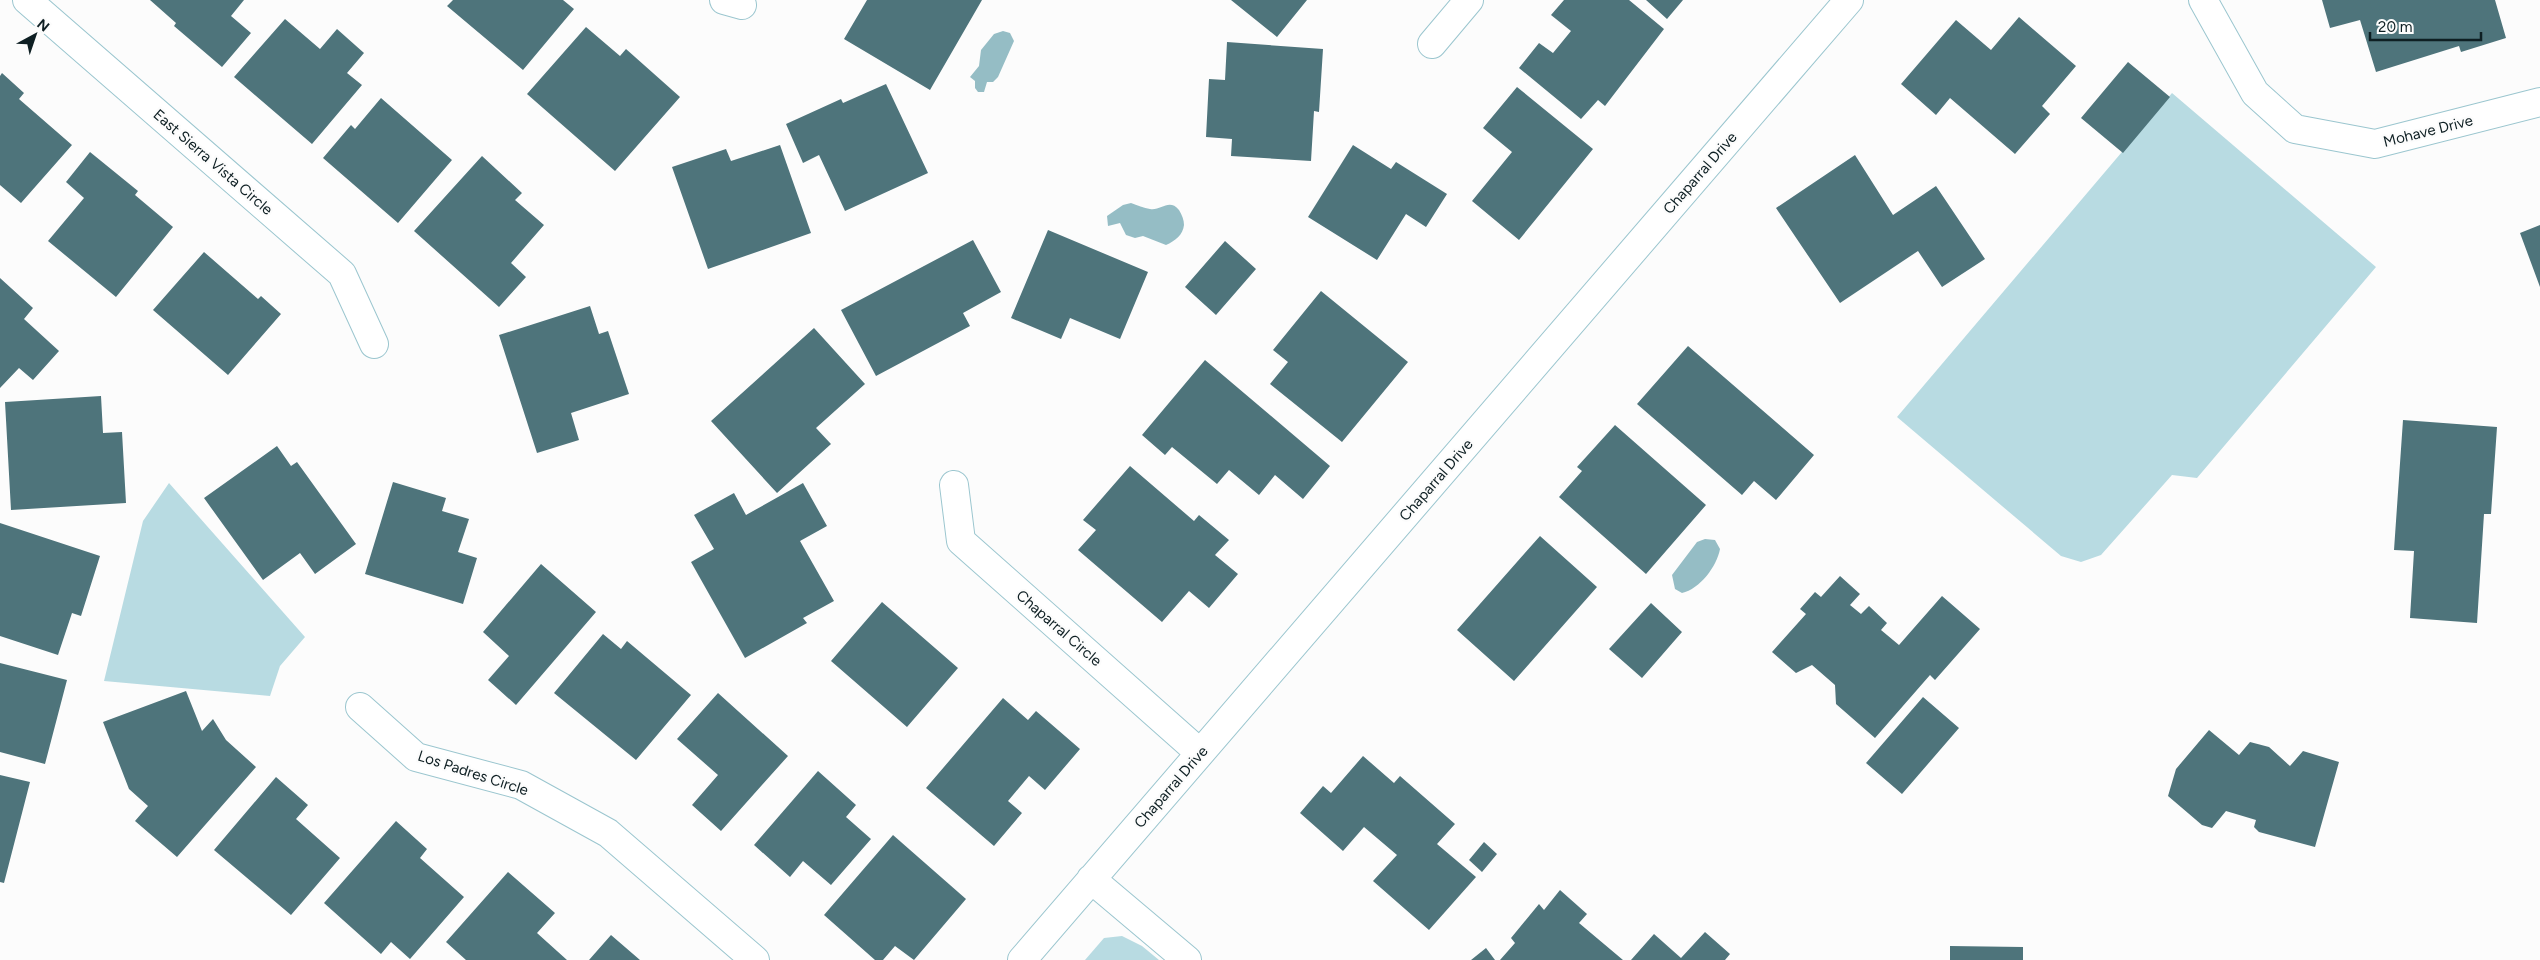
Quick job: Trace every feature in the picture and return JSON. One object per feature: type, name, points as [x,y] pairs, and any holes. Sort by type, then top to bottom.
[{"type":"street","name":"East Sierra Vista Circle","points":[[27,0],[342,274],[374,344]]},
{"type":"street","points":[[1432,44],[1469,0]]},
{"type":"street","name":"Chaparral Drive","points":[[1022,960],[1849,0]]},
{"type":"street","name":"Mohave Drive","points":[[2203,0],[2255,93],[2295,129],[2375,144],[2540,102]]},
{"type":"street","name":"Chaparral Circle","points":[[954,485],[961,541],[1200,753]]},
{"type":"street","name":"Los Padres Circle","points":[[360,707],[416,757],[521,785],[608,832],[756,960]]},
{"type":"street","points":[[1091,880],[1187,960]]},
{"type":"shaded area","points":[[1003,31],[1010,33],[1014,41],[998,77],[993,82],[987,82],[984,92],[978,92],[975,88],[975,81],[970,77],[979,66],[981,50],[994,34]]},
{"type":"shaded area","points":[[2172,93],[2376,267],[2197,478],[2172,475],[2101,555],[2081,562],[2061,556],[1897,417]]},
{"type":"shaded area","points":[[1131,203],[1150,209],[1172,205],[1179,210],[1183,219],[1182,232],[1175,240],[1166,245],[1143,236],[1135,238],[1126,235],[1120,223],[1108,226],[1107,216],[1123,205]]},
{"type":"shaded area","points":[[169,483],[305,637],[280,666],[270,696],[104,681],[143,521]]},
{"type":"shaded area","points":[[1705,539],[1715,540],[1720,549],[1718,556],[1707,576],[1695,587],[1682,593],[1675,589],[1672,575],[1697,542]]},
{"type":"shaded area","points":[[1122,936],[1142,946],[1159,960],[1085,960],[1104,938]]},
{"type":"building","points":[[150,0],[244,0],[231,16],[251,33],[222,67],[174,26],[176,23]]},
{"type":"building","points":[[453,0],[563,0],[574,9],[523,70],[447,6]]},
{"type":"building","points":[[867,0],[982,0],[930,90],[844,39]]},
{"type":"building","points":[[1231,0],[1307,0],[1277,37]]},
{"type":"building","points":[[1564,0],[1629,0],[1664,29],[1605,106],[1598,100],[1581,119],[1519,68],[1539,43],[1553,53],[1571,31],[1551,15]]},
{"type":"building","points":[[1646,0],[1683,0],[1667,19]]},
{"type":"building","points":[[2322,0],[2495,0],[2506,38],[2461,52],[2459,46],[2376,72],[2360,20],[2330,28]]},
{"type":"building","points":[[2019,17],[2076,66],[2042,106],[2050,114],[2015,154],[1950,98],[1936,115],[1901,84],[1956,20],[1991,50]]},
{"type":"building","points":[[285,19],[320,49],[337,29],[364,53],[347,73],[362,85],[312,144],[234,77]]},
{"type":"building","points":[[586,27],[620,56],[626,49],[680,97],[615,171],[527,94]]},
{"type":"building","points":[[1227,42],[1323,49],[1319,112],[1314,111],[1311,161],[1231,156],[1232,139],[1206,137],[1209,79],[1225,80]]},
{"type":"building","points":[[2128,62],[2170,97],[2123,153],[2081,118]]},
{"type":"building","points":[[2,73],[24,93],[19,99],[72,145],[21,203],[0,185],[0,76]]},
{"type":"building","points":[[886,84],[928,173],[845,211],[819,155],[803,163],[786,124],[841,99],[843,103]]},
{"type":"building","points":[[1517,87],[1593,149],[1519,240],[1472,201],[1512,152],[1483,128]]},
{"type":"building","points":[[381,98],[452,160],[398,223],[323,158],[351,125],[355,129]]},
{"type":"building","points":[[780,145],[811,233],[708,269],[672,167],[726,149],[731,161]]},
{"type":"building","points":[[1353,145],[1391,169],[1396,162],[1447,194],[1426,227],[1406,214],[1377,260],[1308,217]]},
{"type":"building","points":[[90,152],[138,191],[135,195],[173,227],[116,297],[48,241],[84,198],[66,182]]},
{"type":"building","points":[[1855,155],[1893,215],[1936,186],[1985,259],[1942,287],[1918,251],[1840,303],[1776,208]]},
{"type":"building","points":[[482,156],[522,193],[515,200],[544,225],[511,263],[526,277],[499,307],[414,231]]},
{"type":"building","points":[[2540,225],[2540,287],[2520,233]]},
{"type":"building","points":[[1048,230],[1148,272],[1120,339],[1070,318],[1061,339],[1011,318]]},
{"type":"building","points":[[973,240],[1001,292],[963,313],[970,326],[876,376],[841,310]]},
{"type":"building","points":[[1225,241],[1256,269],[1216,315],[1185,287]]},
{"type":"building","points":[[204,252],[258,299],[261,296],[281,314],[228,375],[153,310]]},
{"type":"building","points":[[0,278],[33,308],[24,319],[59,351],[33,380],[19,368],[0,388]]},
{"type":"building","points":[[1321,291],[1408,362],[1342,442],[1270,384],[1288,362],[1273,350]]},
{"type":"building","points":[[590,306],[599,334],[608,331],[629,394],[571,413],[579,440],[537,453],[499,335]]},
{"type":"building","points":[[814,328],[865,384],[816,428],[831,444],[777,493],[711,421]]},
{"type":"building","points":[[1688,346],[1814,455],[1776,500],[1754,481],[1742,495],[1637,404]]},
{"type":"building","points":[[1205,360],[1330,466],[1303,499],[1275,475],[1259,495],[1229,470],[1217,484],[1172,447],[1165,455],[1142,435]]},
{"type":"building","points":[[101,396],[103,433],[122,432],[126,503],[11,510],[5,402]]},
{"type":"building","points":[[2403,420],[2497,427],[2491,514],[2484,514],[2477,623],[2410,618],[2414,551],[2394,550]]},
{"type":"building","points":[[1615,425],[1706,505],[1646,574],[1559,497],[1582,471],[1577,467]]},
{"type":"building","points":[[277,446],[291,466],[297,462],[356,544],[315,574],[300,553],[263,580],[204,498]]},
{"type":"building","points":[[1130,466],[1194,521],[1199,515],[1229,540],[1215,555],[1238,574],[1209,608],[1189,591],[1162,622],[1078,550],[1096,530],[1083,520]]},
{"type":"building","points":[[393,482],[446,498],[442,511],[469,519],[458,552],[477,558],[463,604],[365,574]]},
{"type":"building","points":[[803,483],[827,526],[800,541],[834,601],[803,618],[807,623],[745,658],[691,562],[714,549],[694,515],[734,493],[746,515]]},
{"type":"building","points":[[0,523],[100,556],[81,616],[72,613],[58,655],[0,636]]},
{"type":"building","points":[[1540,536],[1597,587],[1514,681],[1457,630]]},
{"type":"building","points":[[541,564],[596,612],[516,705],[488,680],[509,656],[483,632]]},
{"type":"building","points":[[1840,576],[1860,594],[1850,605],[1861,614],[1869,606],[1887,623],[1881,630],[1899,645],[1942,596],[1980,629],[1935,680],[1930,675],[1875,738],[1836,704],[1835,685],[1812,665],[1796,673],[1772,652],[1806,614],[1800,609],[1815,592],[1821,597]]},
{"type":"building","points":[[882,602],[958,668],[907,727],[831,661]]},
{"type":"building","points":[[1651,603],[1682,632],[1642,678],[1609,649]]},
{"type":"building","points":[[603,634],[621,649],[627,641],[691,695],[636,760],[554,693]]},
{"type":"building","points":[[0,663],[67,680],[45,764],[0,752]]},
{"type":"building","points":[[186,691],[202,731],[213,719],[226,740],[256,767],[177,857],[135,821],[148,806],[129,789],[103,722]]},
{"type":"building","points":[[718,693],[788,756],[721,831],[692,805],[718,775],[677,739]]},
{"type":"building","points":[[1923,697],[1959,728],[1902,794],[1866,763]]},
{"type":"building","points":[[1003,698],[1028,720],[1036,711],[1080,749],[1045,790],[1029,776],[1008,801],[1022,813],[994,846],[926,788]]},
{"type":"building","points":[[2209,730],[2239,755],[2250,742],[2269,747],[2290,766],[2303,751],[2339,762],[2315,847],[2259,832],[2254,827],[2256,820],[2226,811],[2212,828],[2202,825],[2168,796],[2176,769]]},
{"type":"building","points":[[1363,756],[1394,783],[1400,776],[1455,824],[1437,844],[1476,877],[1429,930],[1373,881],[1397,855],[1364,827],[1343,851],[1300,813],[1323,786],[1331,793]]},
{"type":"building","points":[[818,771],[856,805],[846,817],[871,839],[831,885],[803,861],[790,877],[754,845]]},
{"type":"building","points":[[0,775],[30,782],[4,883],[0,882]]},
{"type":"building","points":[[276,777],[308,805],[296,819],[340,858],[291,915],[214,850]]},
{"type":"building","points":[[396,821],[427,849],[420,858],[464,897],[410,959],[391,942],[381,954],[324,903]]},
{"type":"building","points":[[893,835],[966,899],[914,960],[895,946],[883,960],[875,960],[824,915]]},
{"type":"building","points":[[1484,842],[1497,854],[1482,872],[1469,860]]},
{"type":"building","points":[[508,872],[555,913],[537,933],[567,960],[466,960],[446,942]]},
{"type":"building","points":[[1560,890],[1587,914],[1579,923],[1623,960],[1500,960],[1515,943],[1511,938],[1539,904],[1544,910]]},
{"type":"building","points":[[1705,932],[1730,954],[1725,960],[1631,960],[1654,934],[1681,958]]},
{"type":"building","points":[[611,935],[640,960],[589,960]]},
{"type":"building","points":[[1950,946],[2023,947],[2023,960],[1950,960]]},
{"type":"building","points":[[1486,948],[1495,960],[1471,960]]}]
